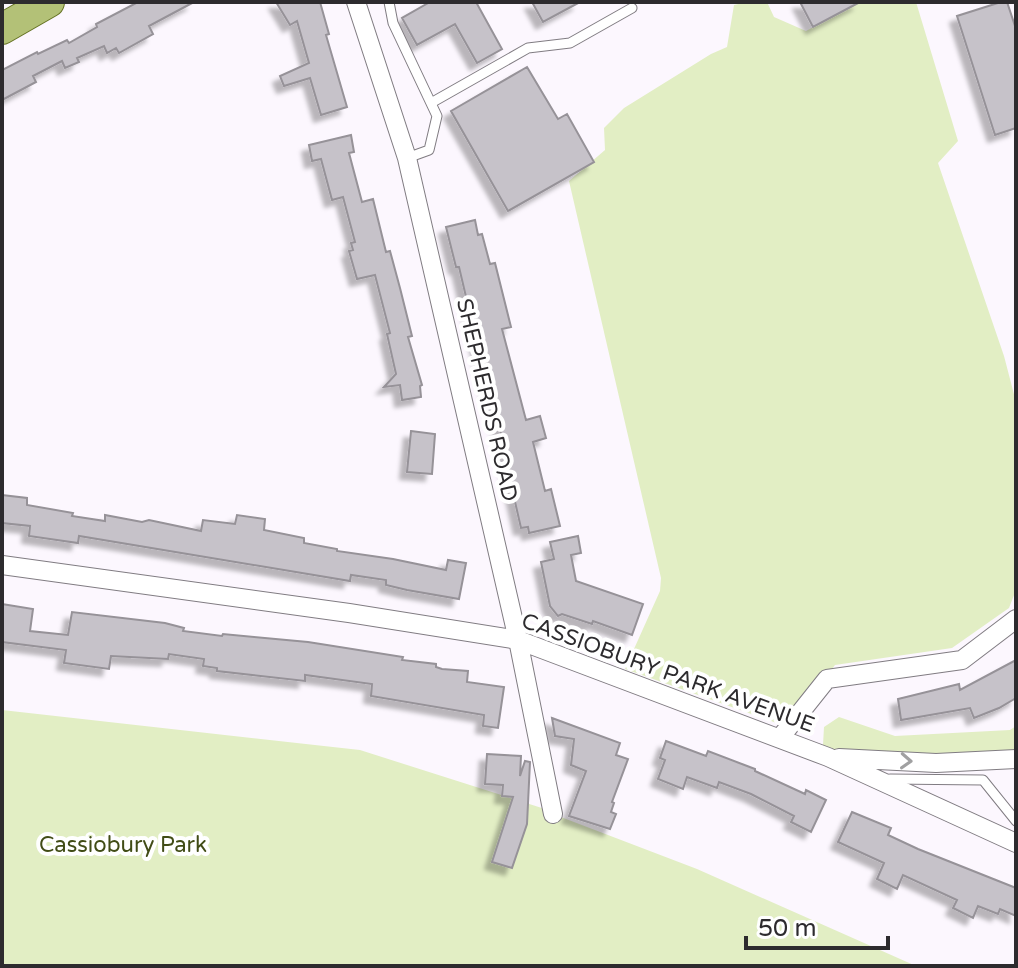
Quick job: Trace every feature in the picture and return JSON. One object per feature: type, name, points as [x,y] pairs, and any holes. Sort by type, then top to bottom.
[{"type":"main road","points":[[2,29],[49,2]]},
{"type":"street","name":"SHEPHERDS ROAD","points":[[356,2],[407,158],[518,640],[553,814]]},
{"type":"street","name":"CASSIOBURY PARK AVENUE","points":[[2,565],[349,613],[518,640],[828,757],[1016,843]]},
{"type":"street","points":[[780,738],[827,679],[962,660],[1016,619]]},
{"type":"street","points":[[828,757],[936,763],[1016,759]]},
{"type":"lane","points":[[389,2],[393,23],[437,116],[429,150],[407,158]]},
{"type":"lane","points":[[431,103],[528,48],[570,43],[632,8]]},
{"type":"lane","points":[[874,779],[983,780],[1016,821]]},
{"type":"green space","points":[[767,2],[774,17],[806,31],[860,2],[916,2],[958,141],[938,163],[1004,356],[1016,402],[1016,590],[1009,608],[952,648],[835,665],[785,726],[625,669],[660,591],[661,578],[569,181],[605,150],[604,128],[624,108],[727,47],[734,5]]},
{"type":"green space","name":"Cassiobury Park","points":[[2,710],[360,750],[545,809],[697,869],[916,966],[2,966]]},
{"type":"green space","points":[[839,717],[895,736],[1010,730],[1016,726],[1016,752],[837,757],[823,745],[824,727]]},
{"type":"building","points":[[138,2],[194,2],[149,26],[153,34],[119,53],[116,48],[107,53],[104,46],[77,58],[79,62],[65,68],[62,61],[33,76],[36,82],[2,100],[2,70],[37,52],[67,40],[69,43],[97,27],[96,24]]},
{"type":"building","points":[[276,2],[320,2],[329,34],[326,35],[347,107],[321,115],[310,78],[284,86],[280,76],[309,63],[297,21],[290,25]]},
{"type":"building","points":[[430,2],[476,2],[502,49],[477,63],[455,24],[417,45],[402,18]]},
{"type":"building","points":[[532,2],[580,2],[543,22]]},
{"type":"building","points":[[800,2],[860,2],[813,27]]},
{"type":"building","points":[[1007,2],[1016,29],[1016,128],[995,135],[957,16]]},
{"type":"building","points":[[527,67],[558,119],[567,114],[594,162],[508,211],[451,111]]},
{"type":"building","points":[[351,135],[354,152],[349,153],[362,202],[373,199],[386,252],[390,251],[400,288],[412,336],[408,337],[422,385],[421,397],[402,400],[400,385],[384,387],[396,374],[387,334],[390,333],[375,275],[357,279],[349,251],[353,250],[351,243],[355,242],[343,197],[332,200],[321,159],[312,161],[309,145]]},
{"type":"building","points":[[475,220],[490,264],[495,263],[511,327],[502,329],[526,420],[540,416],[546,438],[533,442],[545,491],[551,489],[560,526],[529,533],[528,527],[521,528],[505,458],[508,458],[446,227]]},
{"type":"building","points":[[411,431],[435,434],[432,474],[407,472]]},
{"type":"building","points":[[2,495],[27,498],[27,505],[73,513],[72,516],[105,521],[105,515],[142,522],[149,520],[201,531],[203,520],[235,524],[237,515],[265,519],[264,530],[304,538],[304,543],[337,551],[446,570],[448,560],[466,563],[459,599],[386,585],[386,580],[351,575],[350,581],[79,536],[78,543],[29,536],[30,526],[2,523]]},
{"type":"building","points":[[578,536],[581,553],[571,555],[576,581],[643,604],[632,635],[593,621],[592,624],[562,614],[558,616],[550,606],[541,562],[554,559],[550,542]]},
{"type":"building","points":[[2,604],[33,609],[30,631],[68,635],[72,612],[165,623],[184,628],[183,631],[222,636],[308,642],[403,657],[402,660],[436,664],[442,669],[468,671],[467,682],[504,687],[498,728],[483,726],[484,715],[371,696],[372,684],[305,675],[305,681],[217,671],[217,668],[203,666],[204,659],[169,654],[168,659],[111,656],[109,669],[64,663],[66,650],[2,642]]},
{"type":"building","points":[[1016,660],[1016,698],[999,708],[974,718],[970,708],[901,720],[898,699],[959,684],[960,690]]},
{"type":"building","points":[[552,718],[620,743],[616,755],[628,759],[612,802],[611,812],[616,814],[610,829],[569,816],[586,771],[571,765],[574,739],[555,736]]},
{"type":"building","points":[[666,741],[706,756],[708,751],[755,769],[805,794],[806,790],[826,800],[811,832],[791,822],[794,816],[719,782],[717,788],[687,777],[683,789],[658,779],[665,760],[660,758]]},
{"type":"building","points":[[487,754],[521,756],[520,776],[525,761],[530,762],[527,824],[512,868],[492,862],[513,797],[502,796],[503,785],[485,784]]},
{"type":"building","points":[[852,812],[891,828],[888,835],[918,849],[1016,888],[1016,916],[1000,909],[998,914],[978,906],[973,918],[953,908],[957,900],[903,875],[897,889],[877,879],[884,863],[838,842]]}]
